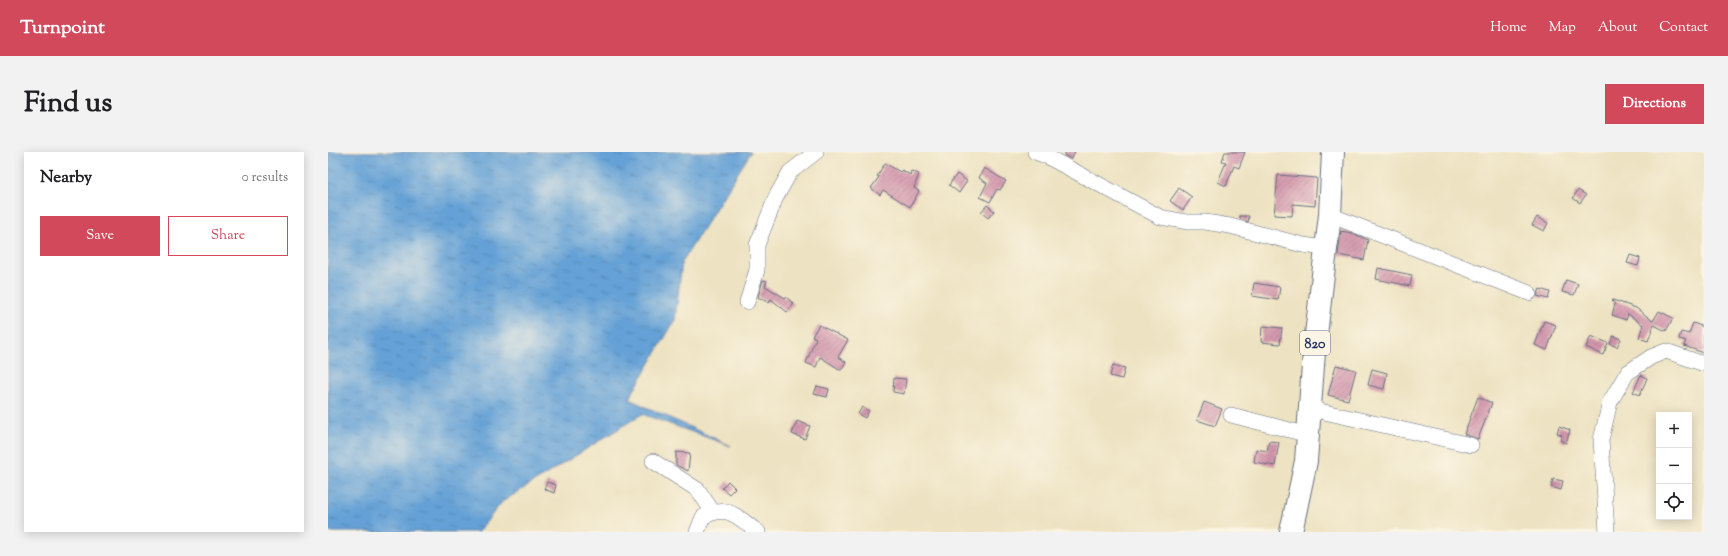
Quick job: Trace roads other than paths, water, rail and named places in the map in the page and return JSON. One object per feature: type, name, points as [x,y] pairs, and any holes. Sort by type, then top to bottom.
[{"type":"highway","name":"820","points":[[1291,532],[1306,461],[1309,435],[1314,352],[1325,248],[1330,216],[1333,152]]},
{"type":"street","points":[[747,302],[757,270],[758,245],[776,197],[790,172],[816,152]]},
{"type":"street","points":[[1035,152],[1160,217],[1187,222],[1205,222],[1230,226],[1303,245],[1325,248]]},
{"type":"street","points":[[1330,216],[1529,293]]},
{"type":"street","points":[[1607,532],[1600,440],[1610,402],[1627,373],[1651,357],[1666,351],[1704,364]]},
{"type":"street","points":[[1311,409],[1471,445]]},
{"type":"street","points":[[1230,415],[1309,435]]},
{"type":"street","points":[[653,461],[698,490],[713,512]]},
{"type":"street","points":[[697,532],[703,517],[713,512],[729,511],[758,532]]},
{"type":"water","points":[[328,152],[751,152],[682,262],[675,320],[629,399],[731,446],[642,414],[502,502],[478,532],[328,532]]}]
